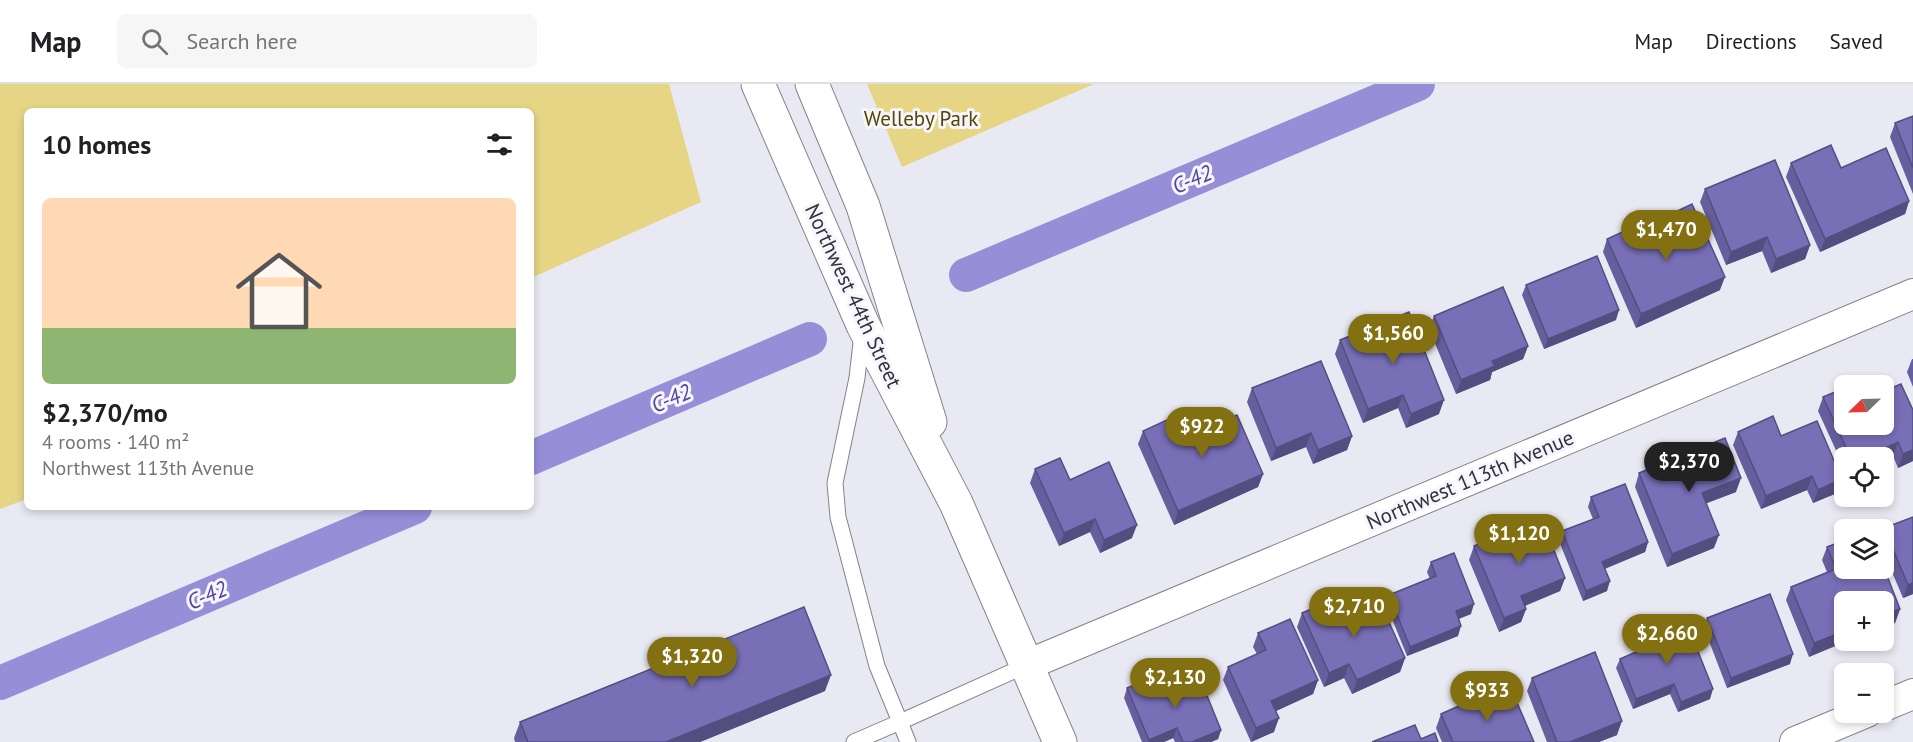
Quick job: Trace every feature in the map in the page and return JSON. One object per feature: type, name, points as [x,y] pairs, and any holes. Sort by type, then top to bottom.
[{"type":"street","name":"Northwest 44th Street","points":[[758,84],[863,325],[956,503],[1060,742]]},
{"type":"street","name":"Northwest 44th Street","points":[[812,84],[863,206],[956,503]]},
{"type":"street","name":"Northwest 113th Avenue","points":[[1027,665],[1913,294]]},
{"type":"street","points":[[1894,702],[1913,694]]},
{"type":"street","points":[[1795,742],[1841,723]]},
{"type":"lane","points":[[863,325],[857,378],[835,483],[838,517],[877,666],[908,742]]},
{"type":"lane","points":[[854,742],[1027,665]]},
{"type":"green space","points":[[0,84],[669,84],[701,202],[534,277],[534,108],[24,108],[24,500],[0,509]]},
{"type":"green space","name":"Welleby Park","points":[[867,84],[1094,84],[902,167]]},
{"type":"building","points":[[1913,116],[1913,168],[1895,123]]},
{"type":"building","points":[[1831,145],[1841,168],[1886,148],[1909,201],[1825,239],[1791,163]]},
{"type":"building","points":[[1775,160],[1810,245],[1776,259],[1767,237],[1731,252],[1705,189]]},
{"type":"building","points":[[1692,204],[1725,277],[1641,314],[1607,239],[1648,220],[1657,241],[1683,230],[1675,212]]},
{"type":"building","points":[[1597,256],[1619,310],[1548,339],[1526,285]]},
{"type":"building","points":[[1503,287],[1528,346],[1492,361],[1495,366],[1461,380],[1434,316]]},
{"type":"building","points":[[1409,312],[1444,400],[1411,414],[1403,395],[1368,409],[1340,340]]},
{"type":"building","points":[[1321,361],[1352,436],[1318,450],[1311,433],[1276,448],[1252,388]]},
{"type":"building","points":[[1901,384],[1913,410],[1913,450],[1903,454],[1898,442],[1887,447],[1846,447],[1840,435],[1894,435],[1894,387]]},
{"type":"building","points":[[1834,392],[1834,421],[1823,397]]},
{"type":"building","points":[[1184,412],[1194,435],[1237,415],[1263,474],[1178,511],[1143,431]]},
{"type":"building","points":[[1773,416],[1781,436],[1817,421],[1834,460],[1834,483],[1818,490],[1812,476],[1766,496],[1738,432]]},
{"type":"building","points":[[1725,438],[1741,478],[1702,493],[1719,535],[1672,554],[1639,473]]},
{"type":"building","points":[[1060,458],[1070,480],[1109,462],[1137,525],[1104,540],[1095,519],[1064,533],[1035,469]]},
{"type":"building","points":[[1625,484],[1648,542],[1602,562],[1610,581],[1586,591],[1562,531],[1599,517],[1591,497]]},
{"type":"building","points":[[1913,517],[1913,583],[1908,585],[1894,552],[1894,524]]},
{"type":"building","points":[[1541,518],[1565,578],[1521,596],[1526,609],[1504,618],[1474,546]]},
{"type":"building","points":[[1834,544],[1834,564],[1827,547]]},
{"type":"building","points":[[1454,553],[1474,604],[1456,611],[1461,626],[1410,647],[1389,595],[1436,576],[1431,562]]},
{"type":"building","points":[[1834,570],[1834,579],[1888,579],[1893,591],[1834,591],[1834,635],[1814,643],[1791,587]]},
{"type":"building","points":[[1770,594],[1793,654],[1731,678],[1707,618]]},
{"type":"building","points":[[1894,594],[1900,609],[1894,611]]},
{"type":"building","points":[[1337,598],[1346,617],[1380,602],[1405,658],[1357,680],[1349,664],[1329,673],[1302,613]]},
{"type":"building","points":[[804,607],[831,675],[666,742],[528,742],[520,722]]},
{"type":"building","points":[[1290,619],[1318,680],[1271,701],[1279,718],[1256,728],[1228,667],[1266,650],[1258,633]]},
{"type":"building","points":[[1662,625],[1667,638],[1689,629],[1713,689],[1681,702],[1674,684],[1636,699],[1620,659],[1643,649],[1637,635]]},
{"type":"building","points":[[1595,652],[1622,721],[1570,742],[1557,742],[1532,678]]},
{"type":"building","points":[[1160,675],[1165,690],[1199,676],[1221,730],[1192,742],[1183,742],[1177,728],[1149,740],[1127,688]]},
{"type":"building","points":[[1490,692],[1496,706],[1515,698],[1534,742],[1453,742],[1441,714]]},
{"type":"building","points":[[1415,725],[1421,739],[1435,733],[1438,742],[1372,742]]},
{"type":"waterway","name":"C-42","points":[[966,275],[1418,84]]},
{"type":"waterway","name":"C-42","points":[[534,457],[810,339]]},
{"type":"waterway","name":"C-42","points":[[0,683],[408,510]]}]
